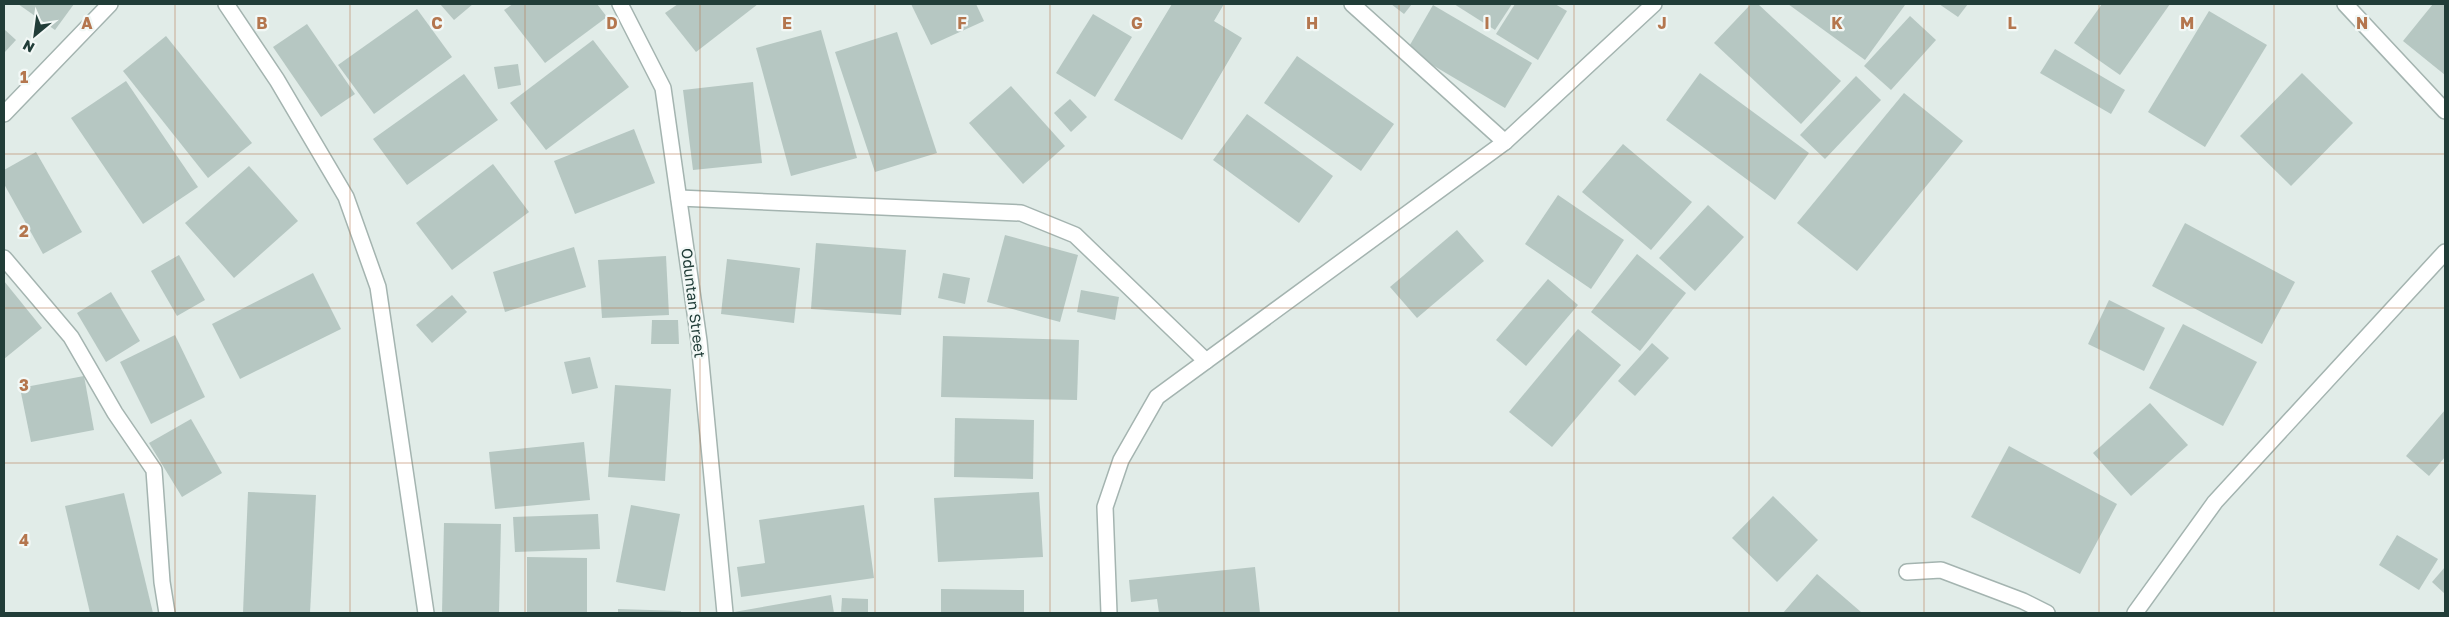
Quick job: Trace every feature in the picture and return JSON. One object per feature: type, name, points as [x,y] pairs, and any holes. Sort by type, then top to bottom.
[{"type":"street","points":[[4,114],[110,4]]},
{"type":"street","points":[[226,4],[277,80],[346,197],[378,287],[426,613]]},
{"type":"street","name":"Oduntan Street","points":[[620,4],[663,88],[699,341],[725,613]]},
{"type":"street","points":[[1352,4],[1504,142]]},
{"type":"street","points":[[1109,613],[1105,507],[1121,460],[1157,396],[1504,142],[1654,4]]},
{"type":"street","points":[[2349,5],[2445,112]]},
{"type":"street","points":[[679,198],[1021,213],[1075,236],[1206,361]]},
{"type":"street","points":[[2135,613],[2216,502],[2445,252]]},
{"type":"street","points":[[4,258],[71,337],[115,413],[154,470],[162,582],[167,613]]},
{"type":"street","points":[[1907,572],[1941,570],[2023,601],[2047,613]]},
{"type":"building","points":[[18,4],[74,4],[55,30]]},
{"type":"building","points":[[440,4],[473,4],[454,20]]},
{"type":"building","points":[[513,4],[597,4],[607,17],[545,63],[504,10]]},
{"type":"building","points":[[678,4],[758,4],[696,52],[665,13]]},
{"type":"building","points":[[911,4],[976,4],[984,21],[931,45]]},
{"type":"building","points":[[1172,4],[1224,4],[1214,21],[1242,38],[1182,140],[1114,100]]},
{"type":"building","points":[[1391,4],[1412,4],[1404,14]]},
{"type":"building","points":[[1454,4],[1512,4],[1495,30]]},
{"type":"building","points":[[1515,4],[1555,4],[1567,11],[1538,60],[1496,34]]},
{"type":"building","points":[[1751,4],[1758,4],[1841,81],[1801,124],[1714,43]]},
{"type":"building","points":[[1788,4],[1902,4],[1905,5],[1865,60]]},
{"type":"building","points":[[1939,4],[1968,4],[1958,17]]},
{"type":"building","points":[[2102,4],[2170,4],[2120,75],[2074,43]]},
{"type":"building","points":[[2433,4],[2445,4],[2445,75],[2403,41]]},
{"type":"building","points":[[1433,5],[1532,63],[1505,108],[1407,50]]},
{"type":"building","points":[[417,9],[452,57],[374,114],[338,65]]},
{"type":"building","points":[[2209,11],[2267,45],[2205,147],[2148,112]]},
{"type":"building","points":[[1093,14],[1132,37],[1095,97],[1056,73]]},
{"type":"building","points":[[1910,16],[1936,40],[1891,90],[1864,66]]},
{"type":"building","points":[[307,24],[355,94],[321,117],[273,47]]},
{"type":"building","points":[[4,29],[16,40],[4,53]]},
{"type":"building","points":[[821,30],[857,158],[791,176],[756,48]]},
{"type":"building","points":[[897,32],[937,153],[875,172],[835,52]]},
{"type":"building","points":[[166,36],[252,143],[208,178],[123,71]]},
{"type":"building","points":[[593,40],[629,87],[546,150],[510,103]]},
{"type":"building","points":[[2055,49],[2125,90],[2111,114],[2040,73]]},
{"type":"building","points":[[1297,56],[1394,124],[1361,171],[1264,103]]},
{"type":"building","points":[[518,64],[521,85],[498,89],[494,67]]},
{"type":"building","points":[[1700,73],[1809,153],[1775,200],[1666,120]]},
{"type":"building","points":[[2302,73],[2353,123],[2291,186],[2240,136]]},
{"type":"building","points":[[464,74],[498,120],[407,185],[373,139]]},
{"type":"building","points":[[1856,76],[1881,100],[1825,159],[1800,135]]},
{"type":"building","points":[[126,81],[198,187],[143,224],[71,118]]},
{"type":"building","points":[[753,82],[762,163],[693,170],[683,90]]},
{"type":"building","points":[[1011,86],[1065,146],[1023,184],[969,123]]},
{"type":"building","points":[[1904,93],[1963,141],[1857,271],[1797,223]]},
{"type":"building","points":[[1070,99],[1087,117],[1071,132],[1054,113]]},
{"type":"building","points":[[1247,114],[1333,176],[1299,223],[1213,160]]},
{"type":"building","points":[[634,129],[655,183],[575,214],[554,161]]},
{"type":"building","points":[[1623,144],[1692,202],[1651,250],[1582,192]]},
{"type":"building","points":[[36,152],[82,232],[43,254],[4,184],[4,170]]},
{"type":"building","points":[[493,164],[529,212],[452,270],[416,223]]},
{"type":"building","points":[[249,166],[298,221],[234,278],[185,223]]},
{"type":"building","points":[[1558,195],[1624,240],[1591,289],[1525,244]]},
{"type":"building","points":[[1708,205],[1744,237],[1695,291],[1659,258]]},
{"type":"building","points":[[2185,223],[2295,282],[2262,344],[2152,286]]},
{"type":"building","points":[[1457,230],[1484,261],[1417,318],[1390,287]]},
{"type":"building","points":[[1005,235],[1078,255],[1060,322],[987,302]]},
{"type":"building","points":[[816,243],[906,250],[901,315],[811,309]]},
{"type":"building","points":[[574,247],[586,287],[505,312],[493,272]]},
{"type":"building","points":[[1637,254],[1686,293],[1640,351],[1591,312]]},
{"type":"building","points":[[179,255],[205,300],[177,316],[151,271]]},
{"type":"building","points":[[666,256],[669,315],[602,318],[598,260]]},
{"type":"building","points":[[727,259],[800,268],[794,323],[721,314]]},
{"type":"building","points":[[313,273],[341,329],[240,379],[212,324]]},
{"type":"building","points":[[943,273],[970,278],[965,304],[938,298]]},
{"type":"building","points":[[1548,279],[1578,305],[1526,366],[1496,340]]},
{"type":"building","points":[[4,281],[42,328],[4,359]]},
{"type":"building","points":[[1081,290],[1119,297],[1115,320],[1077,312]]},
{"type":"building","points":[[111,292],[140,341],[106,362],[77,313]]},
{"type":"building","points":[[452,295],[467,312],[432,343],[416,325]]},
{"type":"building","points":[[2109,300],[2165,328],[2144,371],[2088,344]]},
{"type":"building","points":[[652,320],[678,320],[679,344],[651,344]]},
{"type":"building","points":[[2183,324],[2257,362],[2223,426],[2149,388]]},
{"type":"building","points":[[1578,329],[1621,365],[1552,447],[1509,412]]},
{"type":"building","points":[[175,335],[205,397],[151,424],[120,362]]},
{"type":"building","points":[[943,336],[1079,340],[1077,400],[941,397]]},
{"type":"building","points":[[1652,343],[1669,358],[1635,396],[1618,381]]},
{"type":"building","points":[[590,357],[598,388],[572,394],[564,362]]},
{"type":"building","points":[[84,376],[94,430],[31,442],[20,388]]},
{"type":"building","points":[[615,385],[671,389],[665,481],[608,477]]},
{"type":"building","points":[[2150,403],[2188,445],[2131,496],[2093,453]]},
{"type":"building","points":[[2445,410],[2445,457],[2429,476],[2406,456]]},
{"type":"building","points":[[955,418],[1034,420],[1033,479],[954,477]]},
{"type":"building","points":[[191,419],[222,473],[182,497],[149,443]]},
{"type":"building","points":[[584,442],[590,500],[495,509],[489,452]]},
{"type":"building","points":[[2009,446],[2117,504],[2080,574],[1971,517]]},
{"type":"building","points":[[248,492],[316,495],[310,613],[243,613]]},
{"type":"building","points":[[1039,492],[1043,557],[938,562],[934,498]]},
{"type":"building","points":[[124,493],[153,613],[90,613],[65,506]]},
{"type":"building","points":[[1773,496],[1818,540],[1777,582],[1732,538]]},
{"type":"building","points":[[631,505],[680,514],[665,591],[616,582]]},
{"type":"building","points":[[864,505],[874,578],[741,597],[737,567],[765,563],[759,520]]},
{"type":"building","points":[[598,514],[600,549],[515,552],[513,517]]},
{"type":"building","points":[[444,523],[501,524],[499,613],[442,613]]},
{"type":"building","points":[[2397,535],[2438,559],[2419,590],[2379,565]]},
{"type":"building","points":[[527,557],[587,558],[587,613],[527,613]]},
{"type":"building","points":[[1255,567],[1260,613],[1159,613],[1157,599],[1131,602],[1129,580]]},
{"type":"building","points":[[2445,567],[2445,594],[2432,582]]},
{"type":"building","points":[[1817,574],[1861,612],[1783,613]]},
{"type":"building","points":[[941,589],[1024,590],[1024,613],[941,613]]},
{"type":"building","points":[[831,595],[834,613],[734,613],[734,612]]},
{"type":"building","points":[[842,598],[868,599],[868,613],[841,613]]},
{"type":"building","points":[[618,609],[681,611],[681,613],[618,613]]}]
